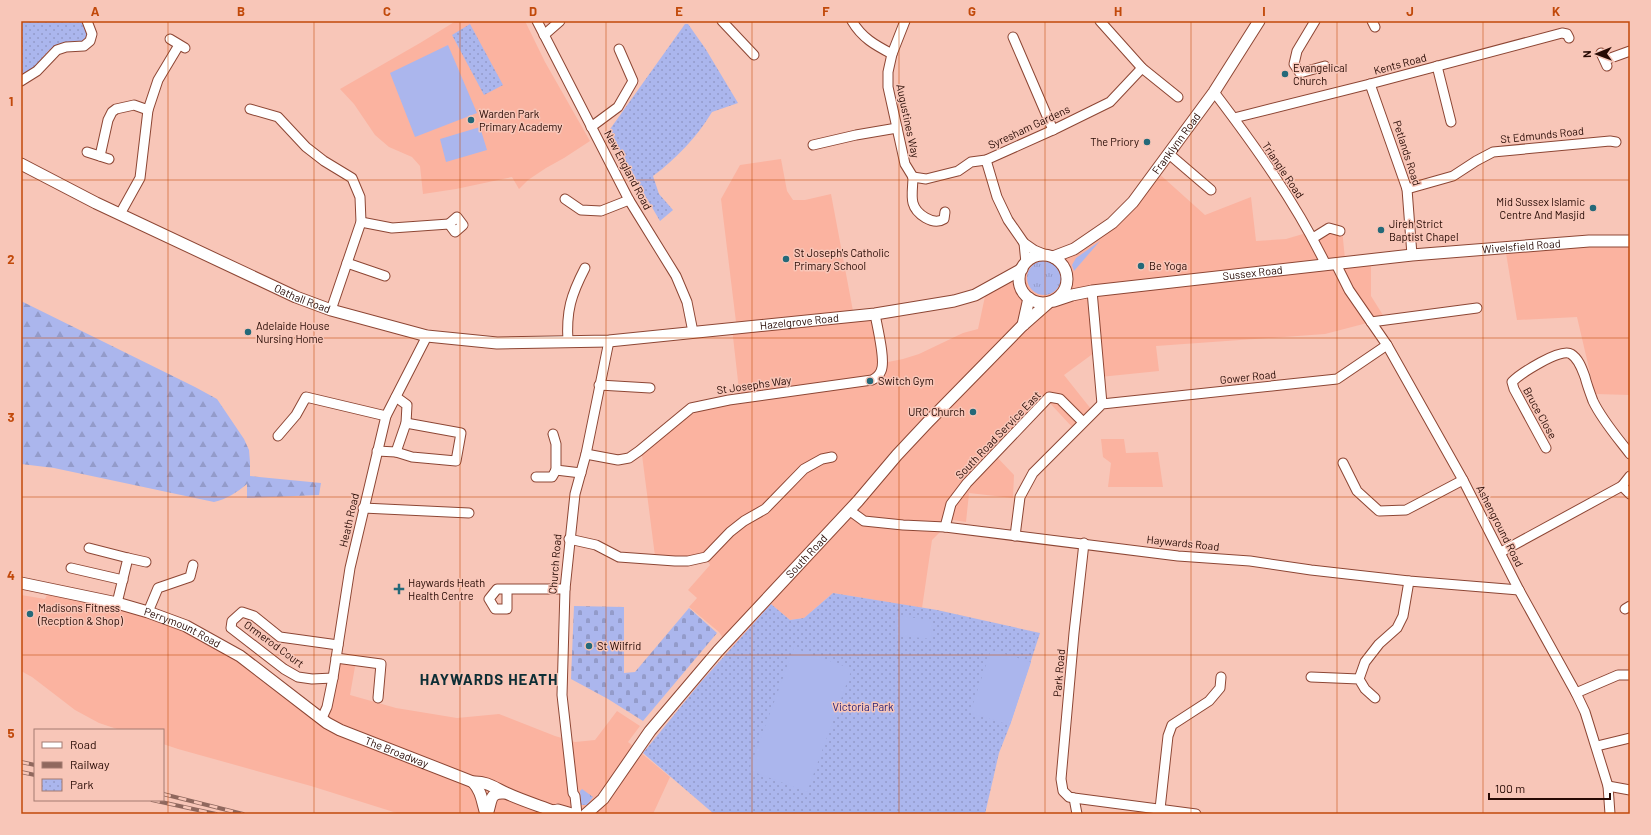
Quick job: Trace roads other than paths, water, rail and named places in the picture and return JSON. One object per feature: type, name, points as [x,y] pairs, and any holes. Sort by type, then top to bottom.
[{"type":"main road","name":"Franklynn Road","points":[[1050,256],[1074,249],[1112,223],[1127,207],[1169,154],[1214,92],[1259,21]]},
{"type":"main road","name":"Oathall Road","points":[[21,164],[120,214],[296,297],[331,310],[427,336],[497,343],[609,341]]},
{"type":"main road","name":"Wivelsfield Road","points":[[1412,255],[1589,241],[1630,241]]},
{"type":"main road","points":[[1074,249],[1066,273],[1067,284],[1060,297],[1051,302],[1035,302],[1029,298],[1021,288],[1020,275],[1024,266],[1039,256],[1050,256],[1060,262],[1066,273],[1080,288],[1092,291]]},
{"type":"main road","name":"Sussex Road","points":[[1051,302],[1072,295],[1092,291],[1412,255]]},
{"type":"main road","name":"Hazelgrove Road","points":[[609,341],[875,314],[954,301],[976,295],[1024,266]]},
{"type":"main road","name":"Hazelgrove Road","points":[[987,287],[1008,285],[1021,288]]},
{"type":"main road","points":[[1023,325],[1029,298]]},
{"type":"main road","name":"South Road","points":[[603,799],[636,748],[688,685],[760,604],[849,510],[897,455],[1023,325],[1051,302]]},
{"type":"main road","name":"Perrymount Road","points":[[21,583],[116,603],[148,612],[186,626],[235,653],[322,718]]},
{"type":"main road","name":"The Broadway","points":[[322,718],[327,723],[340,730],[473,782],[485,783],[496,787],[504,793],[556,812],[572,814]]},
{"type":"main road","points":[[473,782],[482,796],[486,814]]},
{"type":"main road","points":[[486,814],[492,797],[496,794],[504,793]]},
{"type":"main road","points":[[586,814],[603,799]]},
{"type":"main road","points":[[598,814],[603,799]]},
{"type":"street","points":[[21,82],[37,71],[57,50],[66,47],[84,46],[90,41],[92,34],[87,21]]},
{"type":"street","name":"New England Road","points":[[537,21],[629,200],[676,276],[686,302],[693,332]]},
{"type":"street","points":[[544,35],[560,21]]},
{"type":"street","points":[[722,21],[754,55]]},
{"type":"street","points":[[852,21],[863,37],[892,54]]},
{"type":"street","name":"Augustines Way","points":[[905,21],[892,54],[888,72],[888,87],[905,164],[913,178]]},
{"type":"street","points":[[1100,21],[1142,68],[1154,76],[1178,97]]},
{"type":"street","points":[[1315,21],[1297,51],[1294,64],[1300,72],[1325,66]]},
{"type":"street","name":"Kents Road","points":[[1234,118],[1370,84],[1562,32],[1567,34],[1569,38]]},
{"type":"street","points":[[1013,37],[1053,130]]},
{"type":"street","points":[[120,214],[140,178],[148,110],[158,80],[182,47],[170,39]]},
{"type":"street","points":[[592,127],[618,107],[633,81],[619,49]]},
{"type":"street","points":[[1604,59],[1630,51]]},
{"type":"street","points":[[1437,66],[1451,122]]},
{"type":"street","name":"Syresham Gardens","points":[[913,178],[926,179],[958,171],[971,162],[986,160],[1053,130],[1110,102],[1142,68]]},
{"type":"street","name":"Petlands Road","points":[[1370,84],[1407,189],[1412,255]]},
{"type":"street","name":"Triangle Road","points":[[1214,92],[1234,118],[1278,182],[1312,238],[1331,264]]},
{"type":"street","points":[[100,156],[108,120],[112,112],[116,109],[134,105],[148,110]]},
{"type":"street","points":[[250,109],[270,112],[278,117],[306,147],[324,161],[352,178],[360,197],[360,222],[331,310]]},
{"type":"street","points":[[813,146],[856,135],[897,128]]},
{"type":"street","name":"St Edmunds Road","points":[[1407,189],[1453,176],[1493,152],[1610,141],[1616,142]]},
{"type":"street","points":[[87,152],[109,159]]},
{"type":"street","points":[[1169,154],[1211,190]]},
{"type":"street","points":[[986,160],[997,197],[1008,220],[1024,243],[1034,250],[1050,256]]},
{"type":"street","points":[[913,178],[913,202],[919,212],[932,220],[938,221],[944,219],[945,212]]},
{"type":"street","points":[[565,199],[581,210],[601,211],[629,200]]},
{"type":"street","points":[[360,222],[392,228],[449,224]]},
{"type":"street","points":[[1312,238],[1330,228],[1340,231]]},
{"type":"street","points":[[1024,243],[1024,266]]},
{"type":"street","points":[[347,263],[385,276]]},
{"type":"street","name":"Ashenground Road","points":[[1331,264],[1387,346],[1463,480],[1519,590],[1576,693],[1585,712],[1597,746],[1608,786],[1610,814]]},
{"type":"street","points":[[568,342],[568,314],[574,289],[585,268]]},
{"type":"street","points":[[1015,536],[1020,497],[1033,473],[1102,404],[1092,291]]},
{"type":"street","points":[[1371,322],[1477,308]]},
{"type":"street","name":"St Josephs Way","points":[[586,454],[618,460],[629,458],[692,408],[729,400],[872,380],[877,378],[881,371],[882,363],[875,314]]},
{"type":"street","name":"Heath Road","points":[[322,718],[328,707],[350,568],[386,416],[427,336]]},
{"type":"street","name":"Church Road","points":[[577,814],[575,796],[573,793],[562,695],[565,589],[569,539],[575,494],[586,454],[609,341]]},
{"type":"street","name":"Gower Road","points":[[1102,404],[1337,379],[1387,346]]},
{"type":"street","name":"Bruce Close","points":[[1546,448],[1514,390],[1512,382],[1518,376],[1557,354],[1566,352],[1571,353],[1580,365],[1593,401],[1607,425],[1630,454]]},
{"type":"street","points":[[599,385],[650,388]]},
{"type":"street","points":[[396,397],[407,405],[406,423],[396,452]]},
{"type":"street","name":"South Road Service East","points":[[945,527],[951,504],[967,483],[1049,397],[1060,399],[1083,422]]},
{"type":"street","points":[[278,436],[296,415],[306,398],[386,416]]},
{"type":"street","points":[[377,452],[396,452],[412,457],[456,461],[461,433],[406,423]]},
{"type":"street","points":[[536,477],[552,477],[556,470],[556,444],[553,434]]},
{"type":"street","points":[[569,539],[596,545],[619,557],[675,561],[688,561],[706,557],[730,532],[744,521],[765,509],[804,469],[822,459],[832,457]]},
{"type":"street","points":[[1343,463],[1357,491],[1379,511],[1406,510],[1463,480]]},
{"type":"street","points":[[556,470],[581,473]]},
{"type":"street","points":[[1501,552],[1622,486],[1630,476]]},
{"type":"street","points":[[1622,486],[1630,494]]},
{"type":"street","points":[[363,508],[469,513]]},
{"type":"street","name":"Haywards Road","points":[[849,510],[864,521],[945,527],[1084,543],[1178,556],[1250,561],[1311,570],[1409,581],[1519,590]]},
{"type":"street","name":"Park Road","points":[[1074,798],[1069,797],[1062,791],[1061,780],[1074,633],[1084,543]]},
{"type":"street","points":[[89,548],[146,562]]},
{"type":"street","points":[[116,603],[128,558]]},
{"type":"street","points":[[148,612],[158,588],[190,577],[193,566]]},
{"type":"street","points":[[71,568],[123,580]]},
{"type":"street","points":[[1375,698],[1365,689],[1359,679],[1364,662],[1379,644],[1397,628],[1403,616],[1409,581]]},
{"type":"street","points":[[507,589],[565,589]]},
{"type":"street","name":"Ormerod Court","points":[[333,678],[312,679],[298,677],[284,669],[231,628],[232,621],[242,612],[254,616],[280,637],[338,645]]},
{"type":"street","points":[[336,658],[381,664],[378,698]]},
{"type":"street","points":[[1576,693],[1618,674],[1630,675]]},
{"type":"street","points":[[1160,809],[1168,736],[1172,725],[1209,701],[1220,688],[1221,677]]},
{"type":"street","points":[[1311,677],[1359,679]]},
{"type":"street","points":[[1597,746],[1630,738]]},
{"type":"street","points":[[1608,786],[1630,790]]},
{"type":"street","points":[[556,812],[568,805],[573,793]]},
{"type":"street","points":[[1078,814],[1074,798],[1196,814]]},
{"type":"railway","points":[[21,762],[34,765]]},
{"type":"railway","points":[[21,772],[34,775]]},
{"type":"railway","points":[[164,794],[243,814]]},
{"type":"railway","points":[[157,801],[216,814]]},
{"type":"place","name":"Evangelical Church","points":[[1285,74]]},
{"type":"place","name":"Warden Park Primary Academy","points":[[471,120]]},
{"type":"place","name":"The Priory","points":[[1147,142]]},
{"type":"place","name":"Mid Sussex Islamic Centre And Masjid","points":[[1593,208]]},
{"type":"place","name":"Jireh Strict Baptist Chapel","points":[[1381,230]]},
{"type":"place","name":"St Joseph's Catholic Primary School","points":[[786,259]]},
{"type":"place","name":"Be Yoga","points":[[1141,266]]},
{"type":"place","name":"Adelaide House Nursing Home","points":[[248,332]]},
{"type":"place","name":"Switch Gym","points":[[870,381]]},
{"type":"place","name":"URC Church","points":[[973,412]]},
{"type":"place","name":"Haywards Heath Health Centre","points":[[399,589]]},
{"type":"place","name":"Madisons Fitness (Recption & Shop)","points":[[30,614]]},
{"type":"place","name":"St Wilfrid","points":[[589,646]]},
{"type":"district","name":"HAYWARDS HEATH","points":[[489,680]]},
{"type":"park label","name":"Victoria Park","points":[[863,707]]}]
